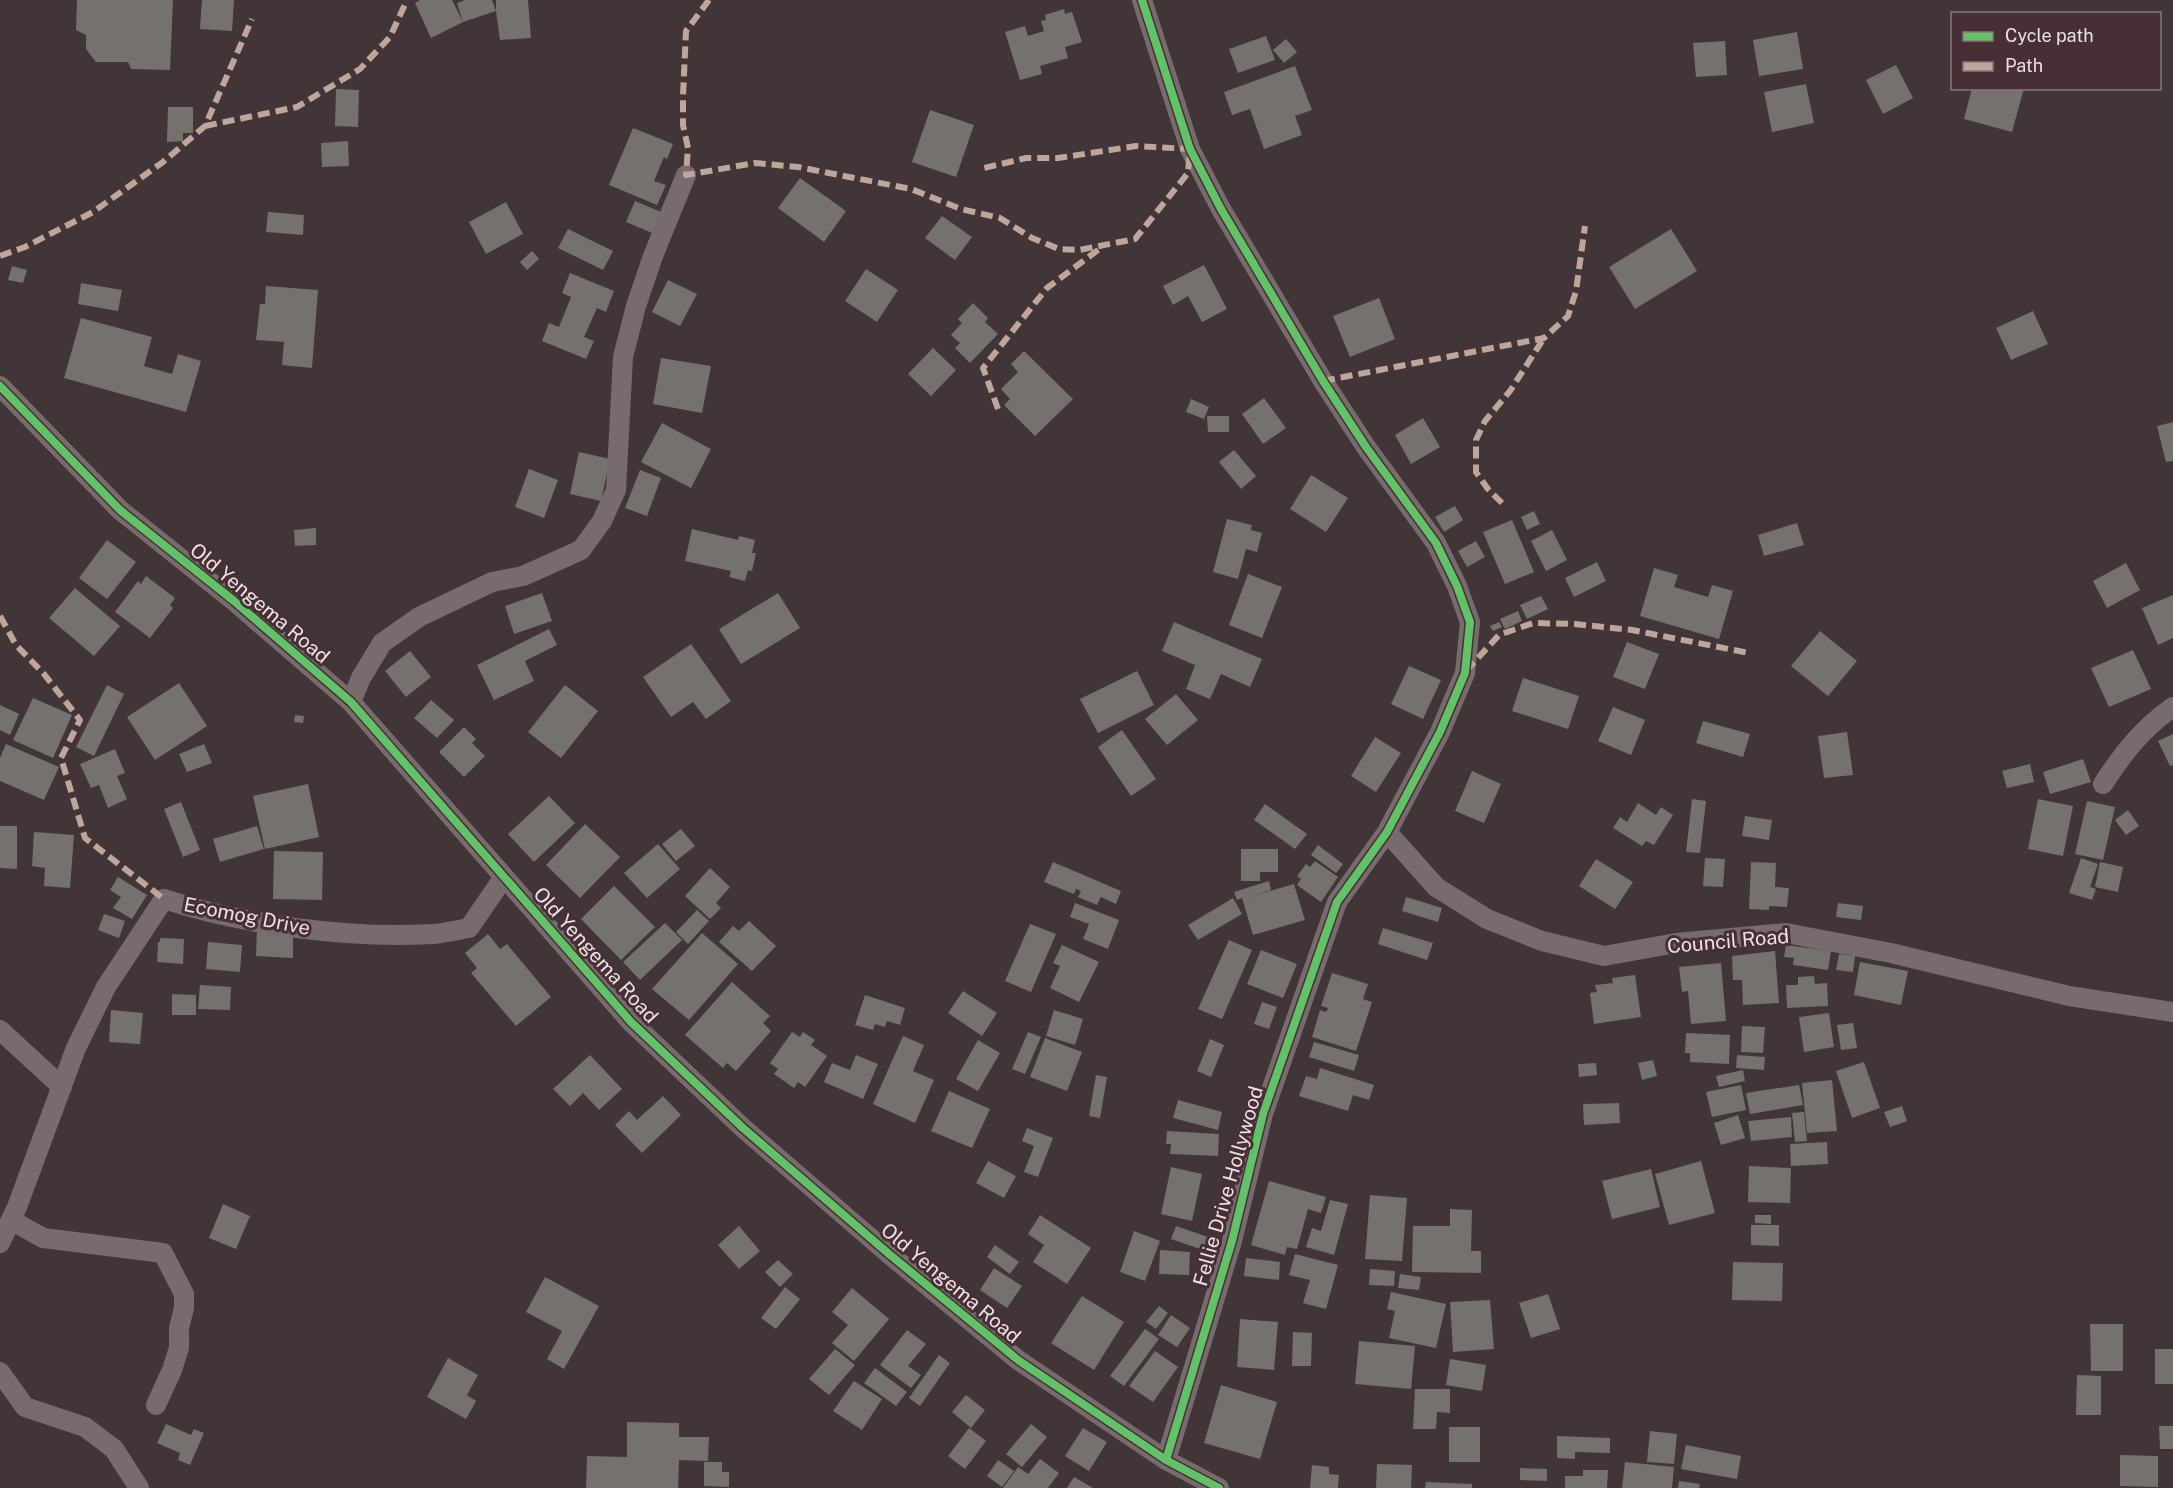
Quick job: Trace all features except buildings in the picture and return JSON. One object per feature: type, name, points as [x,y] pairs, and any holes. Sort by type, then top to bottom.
[{"type":"street","name":"Fellie Drive Hollywood","points":[[1142,0],[1190,149],[1221,209],[1323,381],[1366,447],[1436,543],[1457,586],[1470,622],[1465,673],[1440,732],[1387,832],[1337,903],[1263,1114],[1232,1241],[1166,1460]]},
{"type":"street","points":[[351,702],[361,678],[382,643],[391,636],[418,617],[492,582],[523,576],[581,550],[602,521],[616,490],[623,357],[652,256],[686,175]]},
{"type":"street","name":"Old Yengema Road","points":[[0,386],[120,510],[234,601],[351,702],[631,1022],[743,1128],[889,1254],[1018,1360],[1166,1460],[1220,1488]]},
{"type":"street","points":[[2103,784],[2122,754],[2138,735],[2173,707]]},
{"type":"street","name":"Council Road","points":[[1387,832],[1436,887],[1487,919],[1542,941],[1604,956],[1676,943],[1786,933],[1892,953],[2069,996],[2173,1012]]},
{"type":"street","name":"Ecomog Drive","points":[[0,1242],[12,1217],[76,1048],[105,987],[164,899],[205,912],[348,934],[435,934],[469,927],[504,877]]},
{"type":"street","points":[[0,1030],[62,1087]]},
{"type":"street","points":[[12,1217],[18,1224],[43,1238],[163,1253],[184,1294],[184,1308],[179,1328],[179,1348],[156,1405]]},
{"type":"street","points":[[0,1372],[25,1407],[85,1427],[114,1449],[139,1488]]},
{"type":"marked path","points":[[205,126],[297,107],[360,69],[390,37],[407,0]]},
{"type":"marked path","points":[[709,0],[686,31],[683,96],[683,125],[688,148],[686,175],[755,163],[798,167],[911,189],[961,209],[1000,218],[1032,238],[1059,249],[1079,250],[1135,239],[1188,173],[1190,149],[1136,146],[1058,158],[1026,158],[984,168]]},
{"type":"marked path","points":[[0,256],[25,247],[93,212],[163,162],[205,126],[252,19]]},
{"type":"marked path","points":[[1323,381],[1544,338],[1568,316],[1576,291],[1585,226]]},
{"type":"marked path","points":[[998,409],[983,368],[1047,288],[1102,247]]},
{"type":"marked path","points":[[1502,503],[1476,472],[1476,440],[1485,421],[1510,391],[1544,338]]},
{"type":"marked path","points":[[0,616],[16,645],[44,674],[80,720],[61,758],[85,838],[164,899]]},
{"type":"marked path","points":[[1466,671],[1499,635],[1533,623],[1575,624],[1632,630],[1749,653]]},
{"type":"cycle path","points":[[1142,0],[1190,149],[1221,209],[1323,381],[1366,447],[1436,543],[1457,586],[1470,622],[1465,673],[1440,732],[1387,832],[1337,902],[1263,1114],[1232,1241],[1166,1460]]},
{"type":"cycle path","points":[[0,386],[120,510],[234,601],[351,702],[631,1022],[743,1128],[889,1254],[1018,1360],[1166,1460],[1219,1488]]}]
